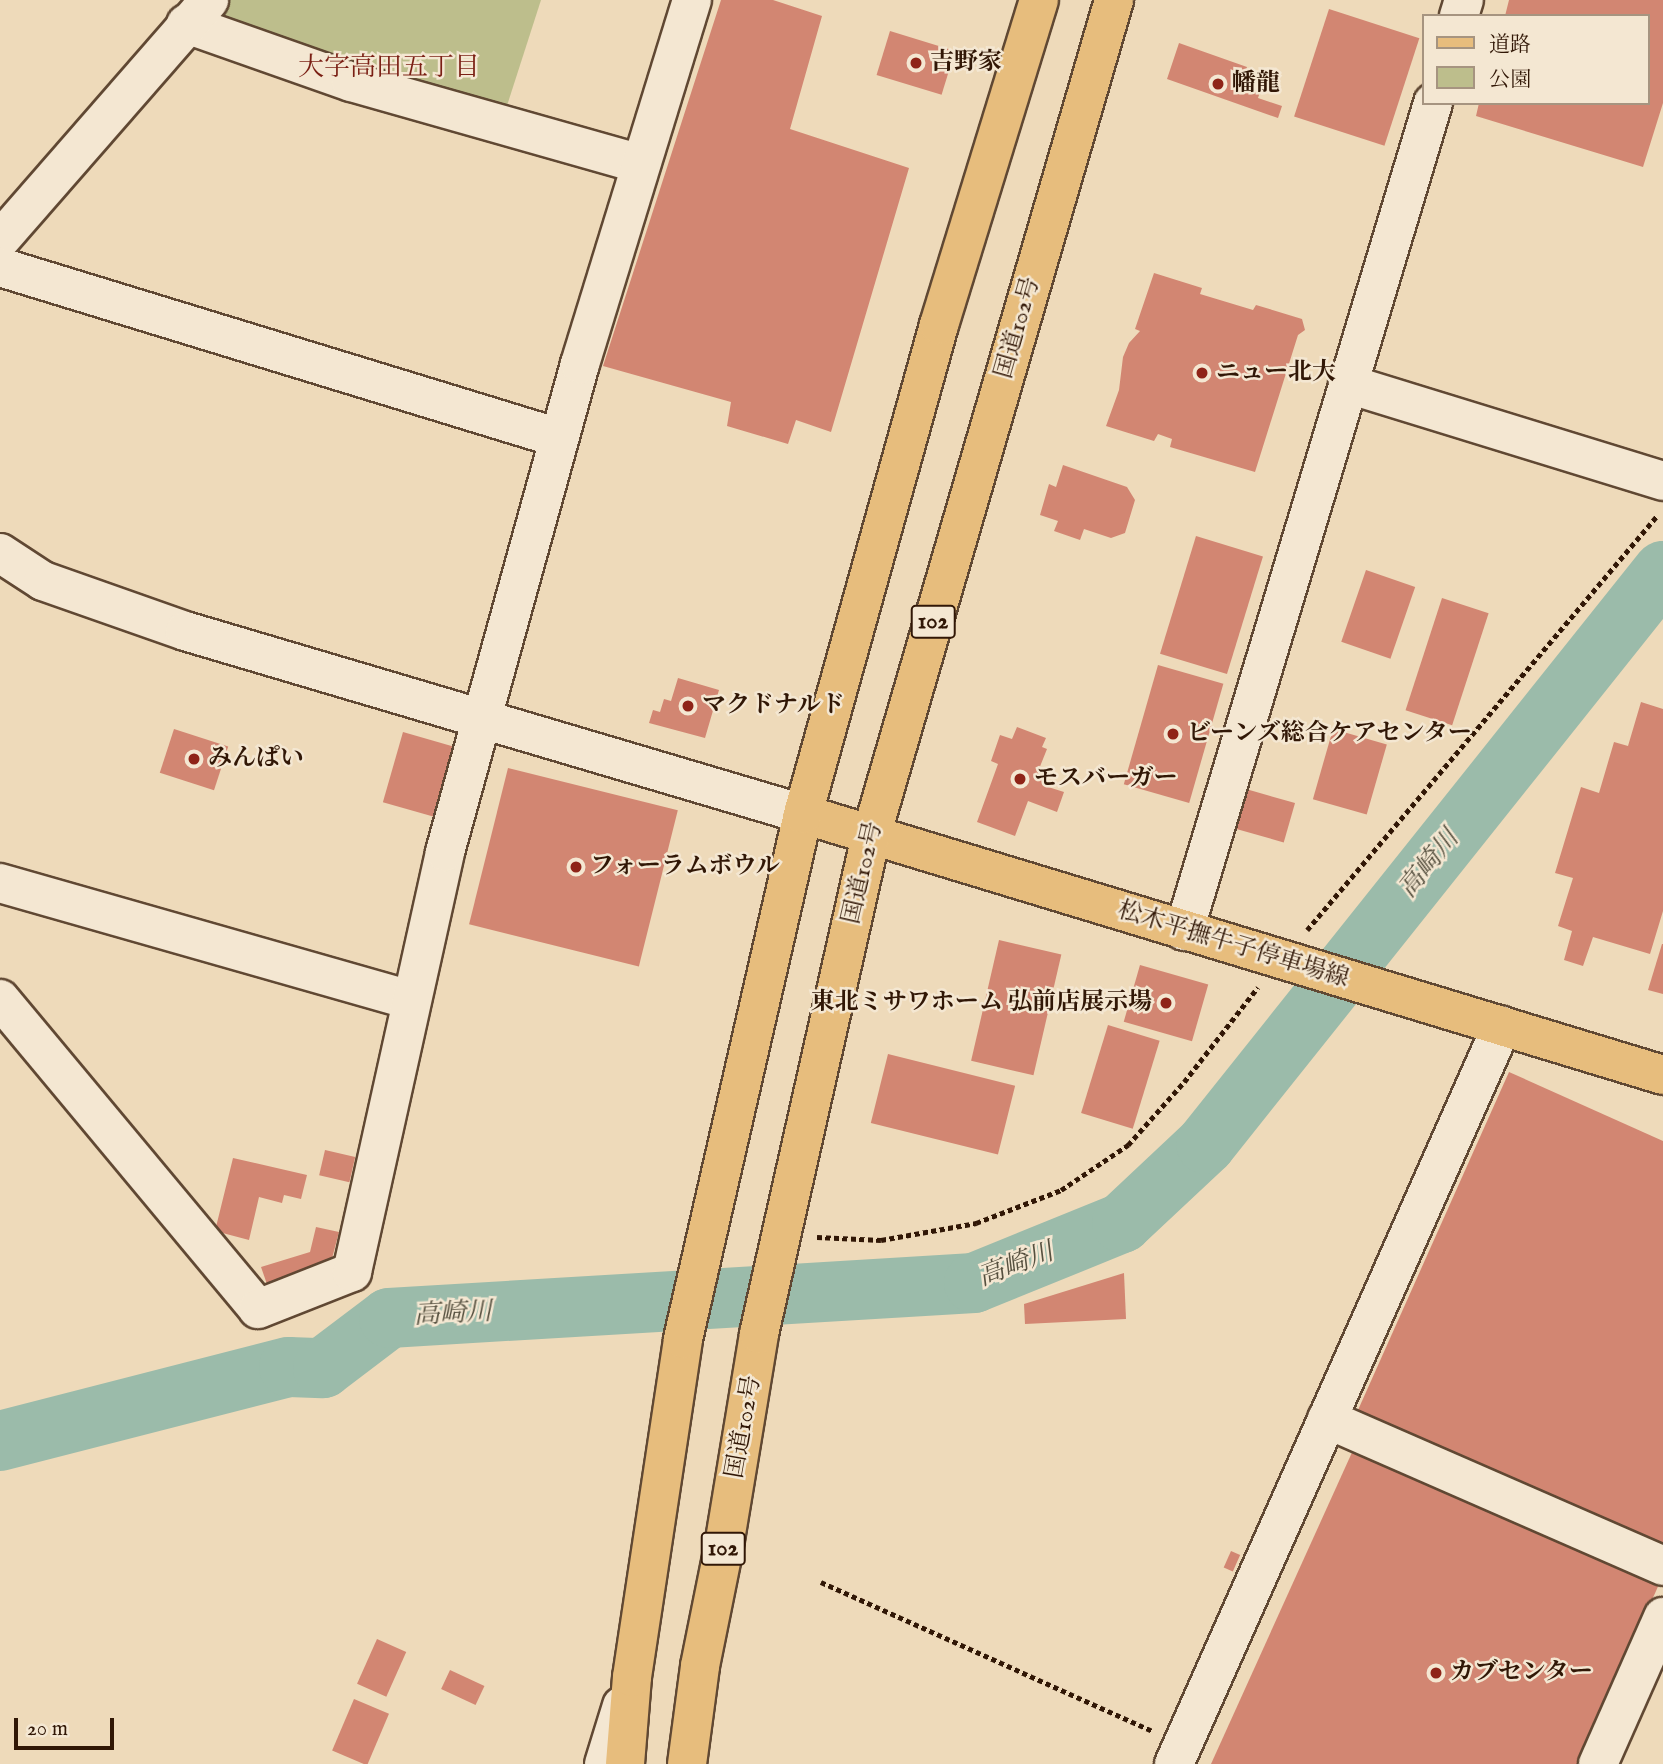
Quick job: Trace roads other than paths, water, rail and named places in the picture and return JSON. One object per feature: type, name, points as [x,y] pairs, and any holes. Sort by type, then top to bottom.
[{"type":"main road","points":[[625,1764],[632,1677],[684,1339],[803,814],[939,325],[1040,0]]},
{"type":"main road","name":"国道102号","points":[[687,1764],[700,1667],[723,1552],[759,1334],[871,836],[1114,0]]},
{"type":"main road","name":"松木平撫牛子停車場線","points":[[803,814],[1663,1075]]},
{"type":"street","points":[[0,999],[258,1309],[352,1272],[410,1000],[445,852],[559,438],[640,164],[692,0]]},
{"type":"street","points":[[0,240],[197,12],[351,82],[640,164]]},
{"type":"street","points":[[1184,931],[1432,105]]},
{"type":"street","points":[[0,267],[559,438]]},
{"type":"street","points":[[1348,384],[1662,482]]},
{"type":"street","points":[[0,553],[43,581],[185,631],[803,814]]},
{"type":"street","points":[[0,883],[410,1000]]},
{"type":"street","points":[[1174,1764],[1502,1026]]},
{"type":"street","points":[[1327,1419],[1663,1566]]},
{"type":"street","points":[[1598,1764],[1663,1617]]},
{"type":"street","points":[[604,1764],[632,1677]]},
{"type":"waterway","name":"高崎川","points":[[0,1441],[289,1367],[323,1368],[389,1318],[974,1283],[1122,1223],[1206,1144],[1663,571]]},
{"type":"place","name":"吉野家","points":[[916,63]]},
{"type":"place","name":"幡龍","points":[[1218,84]]},
{"type":"place","name":"ニュー北大","points":[[1202,373]]},
{"type":"place","name":"マクドナルド","points":[[688,706]]},
{"type":"place","name":"ビーンズ総合ケアセンター","points":[[1173,734]]},
{"type":"place","name":"みんぱい","points":[[194,759]]},
{"type":"place","name":"モスバーガー","points":[[1020,779]]},
{"type":"place","name":"フォーラムボウル","points":[[576,867]]},
{"type":"place","name":"東北ミサワホーム 弘前店展示場","points":[[1166,1003]]},
{"type":"place","name":"カブセンター","points":[[1436,1673]]},
{"type":"district","name":"大字高田五丁目","points":[[389,68]]}]
